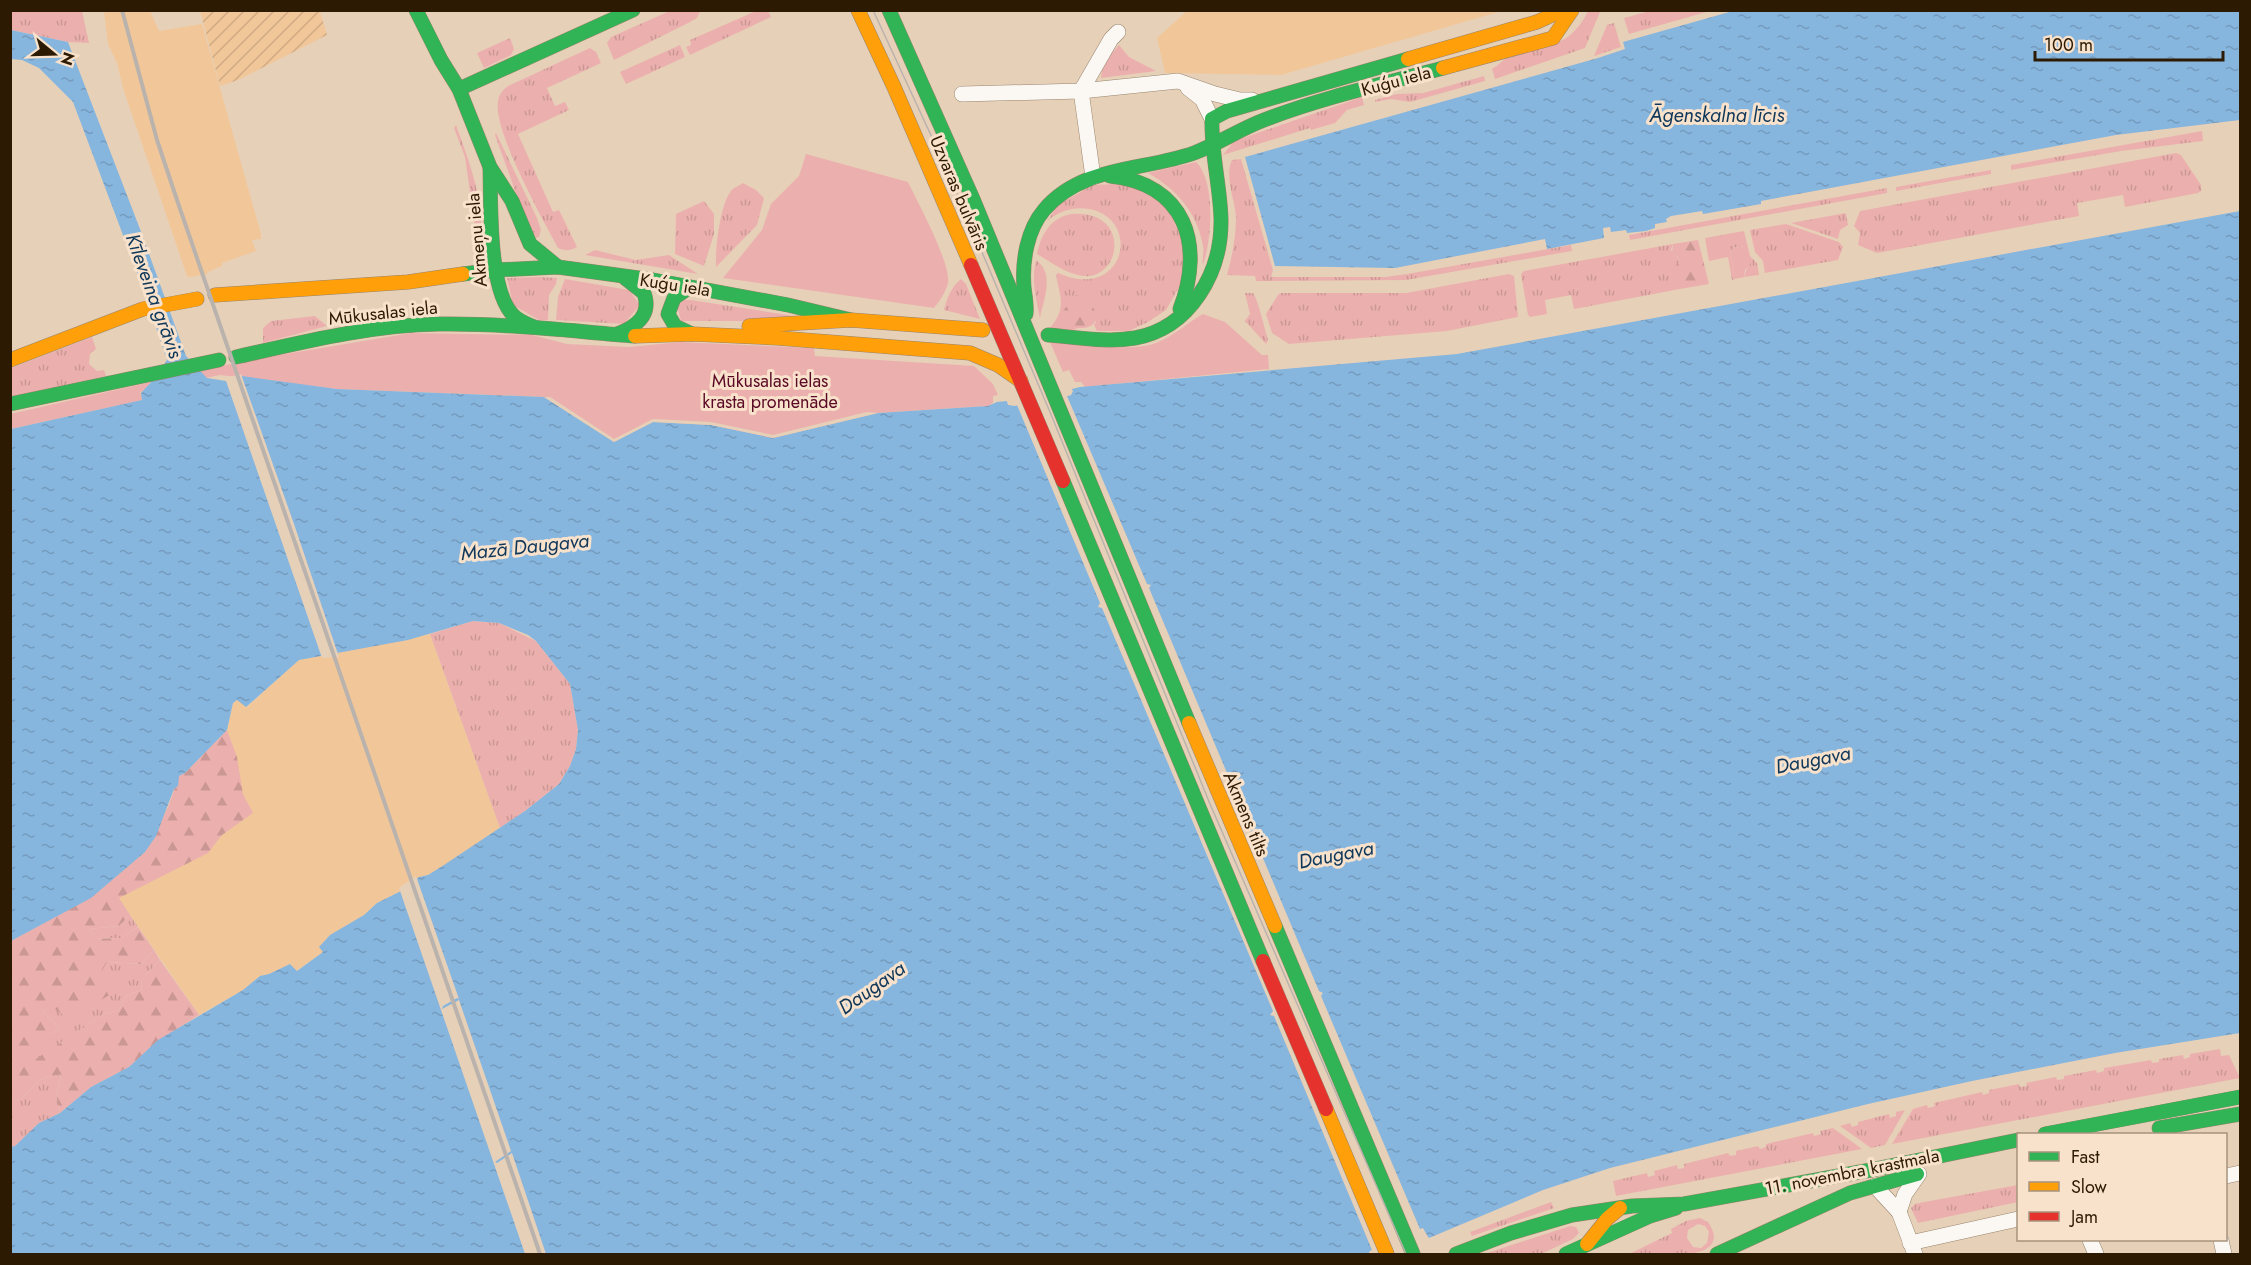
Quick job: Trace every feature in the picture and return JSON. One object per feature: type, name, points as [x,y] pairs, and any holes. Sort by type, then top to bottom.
[{"type":"main road","name":"Akmeņu iela","points":[[416,10],[441,60],[459,89],[490,167],[512,201],[530,244],[558,267]]},
{"type":"main road","points":[[459,89],[633,10]]},
{"type":"main road","name":"Uzvaras bulvāris","points":[[858,10],[894,87],[1023,386]]},
{"type":"main road","name":"Uzvaras bulvāris","points":[[889,10],[960,170],[1048,387]]},
{"type":"main road","name":"Kuģu iela","points":[[1212,119],[1227,111],[1540,21],[1563,10]]},
{"type":"main road","name":"Kuģu iela","points":[[1024,324],[1028,306],[1024,268],[1031,232],[1043,211],[1060,194],[1083,180],[1194,153],[1260,122],[1293,110],[1553,38],[1572,10]]},
{"type":"main road","points":[[1468,41],[1481,44],[1483,50],[1472,61]]},
{"type":"main road","points":[[1048,335],[1134,338],[1164,329],[1193,304],[1211,275],[1218,254],[1221,221],[1211,144],[1212,119]]},
{"type":"main road","name":"Akmeņu iela","points":[[490,167],[499,291],[514,316],[536,328]]},
{"type":"main road","points":[[1098,176],[1137,181],[1152,188],[1164,197],[1183,219],[1192,247],[1190,287],[1174,321]]},
{"type":"main road","name":"Kuģu iela","points":[[496,270],[558,267],[690,287],[788,305],[851,320]]},
{"type":"main road","name":"Mūkusalas iela","points":[[215,295],[408,282],[496,270]]},
{"type":"main road","points":[[614,335],[630,330],[639,324],[645,314],[646,302],[643,291],[626,278]]},
{"type":"main road","points":[[690,287],[674,298],[668,314],[675,326],[692,334]]},
{"type":"main road","points":[[10,360],[143,309],[197,298]]},
{"type":"main road","name":"Kuģu iela","points":[[692,334],[714,328],[851,320],[983,330]]},
{"type":"main road","name":"Mūkusalas iela","points":[[236,357],[339,334],[414,325],[464,324],[536,328]]},
{"type":"main road","name":"Kuģu iela","points":[[536,328],[614,335],[692,334],[970,353],[998,364],[1023,386]]},
{"type":"main road","points":[[10,404],[218,360]]},
{"type":"main road","points":[[1023,386],[1194,798],[1388,1254]]},
{"type":"main road","name":"Akmens tilts","points":[[1048,387],[1413,1254]]},
{"type":"main road","points":[[2049,1133],[2241,1097]]},
{"type":"main road","points":[[2146,1131],[2241,1114]]},
{"type":"main road","name":"11. novembra krastmala","points":[[1456,1254],[1511,1233],[1572,1215],[1620,1208],[1684,1204],[2017,1140]]},
{"type":"main road","name":"11. novembra krastmala","points":[[1716,1254],[1850,1193],[1919,1174],[1963,1165]]},
{"type":"main road","points":[[1716,1254],[1738,1236],[1777,1215],[1780,1205],[1767,1194],[1750,1192]]},
{"type":"main road","name":"11. novembra krastmala","points":[[1566,1254],[1587,1249],[1650,1216],[1684,1204]]},
{"type":"main road","points":[[1587,1249],[1607,1219],[1620,1208]]},
{"type":"street","points":[[1098,176],[1081,90],[1114,35]]},
{"type":"street","points":[[1178,81],[1202,99],[1212,119]]},
{"type":"street","name":"Kuģu iela","points":[[962,94],[1081,90],[1178,81],[1240,100],[1264,100]]},
{"type":"street","points":[[1899,1212],[1905,1194],[1919,1174]]},
{"type":"street","points":[[1875,1186],[1899,1212],[1912,1249],[2017,1221]]},
{"type":"shaded area","points":[[104,11],[150,11],[159,31],[202,24],[261,234],[261,239],[252,240],[256,251],[222,263],[222,266],[207,274],[187,276],[123,88],[117,63],[108,44]]},
{"type":"shaded area","points":[[200,11],[320,11],[327,35],[238,80],[220,86]]},
{"type":"shaded area","points":[[1187,11],[1502,11],[1281,75],[1165,73],[1157,38]]},
{"type":"shaded area","points":[[430,634],[500,828],[444,866],[419,877],[401,891],[377,903],[364,915],[330,935],[323,952],[296,971],[290,964],[260,976],[243,990],[199,1015],[109,884],[227,730],[233,703],[237,699],[247,707],[299,660]]},
{"type":"green space","points":[[672,10],[700,11],[697,18],[690,22],[614,60],[607,43],[611,37]]},
{"type":"green space","points":[[11,11],[82,11],[89,43],[68,42],[11,30]]},
{"type":"green space","points":[[756,11],[768,11],[771,17],[690,55],[686,47],[691,45],[690,40]]},
{"type":"green space","points":[[1588,11],[1600,12],[1585,48],[1495,79],[1492,69],[1507,58],[1562,40],[1580,25]]},
{"type":"green space","points":[[1650,11],[1710,11],[1629,34],[1624,18]]},
{"type":"green space","points":[[1614,23],[1621,47],[1594,56],[1607,25]]},
{"type":"green space","points":[[510,38],[514,49],[511,55],[484,68],[477,53]]},
{"type":"green space","points":[[680,45],[685,57],[626,84],[620,72]]},
{"type":"green space","points":[[1119,45],[1129,57],[1156,71],[1101,78],[1103,63]]},
{"type":"green space","points":[[590,48],[596,52],[601,63],[547,88],[555,106],[565,102],[569,110],[518,134],[553,212],[559,210],[577,247],[565,250],[558,248],[520,174],[503,132],[498,115],[498,101],[499,96],[508,86]]},
{"type":"green space","points":[[1484,76],[1485,81],[1410,102],[1391,99],[1375,102],[1375,100],[1397,94],[1423,93]]},
{"type":"green space","points":[[1362,97],[1364,105],[1347,110],[1335,123],[1311,130],[1310,128],[1223,155],[1234,141]]},
{"type":"green space","points":[[456,125],[479,198],[481,244],[477,241],[465,157],[454,128]]},
{"type":"green space","points":[[2202,131],[2203,141],[2121,151],[2011,170],[2011,165]]},
{"type":"green space","points":[[496,133],[537,218],[541,230],[539,237],[536,238],[517,196]]},
{"type":"green space","points":[[2176,153],[2181,155],[2201,185],[2201,191],[2198,193],[2125,207],[2123,195],[2077,203],[2079,216],[1877,253],[1858,245],[1860,233],[1854,226],[1860,211]]},
{"type":"green space","points":[[806,154],[908,182],[933,233],[948,274],[946,290],[934,308],[723,278],[762,230],[771,204],[799,176]]},
{"type":"green space","points":[[1241,159],[1273,270],[1271,277],[1385,277],[1571,245],[1572,251],[1406,280],[1256,281],[1255,276],[1227,275],[1236,224],[1229,173],[1232,160]]},
{"type":"green space","points":[[1196,162],[1207,183],[1209,196],[1209,241],[1203,265],[1203,246],[1191,212],[1177,195],[1148,173]]},
{"type":"green space","points":[[1991,170],[1991,174],[1896,191],[1896,187]]},
{"type":"green space","points":[[743,183],[756,190],[764,198],[757,225],[716,267],[717,239],[724,206],[731,191]]},
{"type":"green space","points":[[1093,185],[1132,185],[1167,207],[1185,245],[1182,282],[1166,310],[1129,331],[1097,331],[1094,325],[1096,321],[1073,330],[1050,328],[1059,314],[1061,302],[1056,275],[1058,273],[1080,279],[1097,278],[1110,270],[1118,259],[1121,245],[1118,232],[1111,220],[1097,211],[1084,208],[1071,209],[1048,220],[1058,205]]},
{"type":"green space","points":[[1887,188],[1887,193],[1630,240],[1629,235]]},
{"type":"green space","points":[[704,201],[714,214],[714,234],[704,266],[675,254],[676,214]]},
{"type":"green space","points":[[1846,213],[1848,225],[1840,230],[1838,239],[1791,223]]},
{"type":"green space","points":[[1071,214],[1091,215],[1104,222],[1112,232],[1114,245],[1112,257],[1106,267],[1096,274],[1083,276],[1071,273],[1037,254],[1041,240],[1052,223]]},
{"type":"green space","points":[[1786,224],[1839,242],[1843,247],[1838,260],[1765,273],[1763,261],[1755,252],[1750,230]]},
{"type":"green space","points":[[1744,231],[1750,256],[1757,263],[1759,275],[1744,277],[1748,265],[1743,246],[1733,248],[1730,253],[1735,279],[1732,280],[1728,257],[1709,261],[1705,238]]},
{"type":"green space","points":[[1698,240],[1709,284],[1680,289],[1669,275],[1669,272],[1680,261],[1672,253],[1673,244]]},
{"type":"green space","points":[[1673,244],[1671,250],[1680,260],[1680,289],[1574,309],[1571,295],[1545,300],[1547,314],[1530,317],[1528,315],[1521,274],[1524,271]]},
{"type":"green space","points":[[1744,246],[1751,263],[1745,270],[1744,277],[1735,279],[1730,253],[1733,248]]},
{"type":"green space","points":[[595,250],[636,260],[669,255],[698,274],[585,255]]},
{"type":"green space","points":[[1036,260],[1042,266],[1047,279],[1046,295],[1040,318],[1034,282]]},
{"type":"green space","points":[[1509,274],[1514,276],[1518,317],[1447,331],[1289,344],[1272,333],[1266,314],[1281,293],[1406,293]]},
{"type":"green space","points":[[507,278],[557,278],[549,295],[548,320],[539,320],[513,305]]},
{"type":"green space","points":[[565,279],[629,290],[640,305],[624,324],[556,320],[558,297]]},
{"type":"green space","points":[[961,279],[966,284],[980,319],[944,310],[950,293]]},
{"type":"green space","points":[[1245,293],[1253,293],[1255,296],[1268,340],[1266,344],[1245,321],[1250,314]]},
{"type":"green space","points":[[1075,295],[1088,301],[1096,313],[1096,319],[1088,327],[1070,327],[1060,321],[1063,311]]},
{"type":"green space","points":[[684,300],[794,316],[741,321],[681,321],[677,306]]},
{"type":"green space","points":[[1203,314],[1225,322],[1262,355],[1268,355],[1269,369],[1085,387],[1081,382],[1075,382],[1069,370],[1063,372],[1050,342],[1104,347],[1146,346],[1169,337]]},
{"type":"green space","points":[[315,316],[327,326],[263,343],[263,328],[271,321]]},
{"type":"green space","name":"Mūkusalas ielas krasta promenāde","points":[[411,333],[532,335],[567,344],[629,347],[680,342],[814,348],[815,356],[974,366],[993,384],[998,395],[993,396],[993,403],[988,406],[878,413],[773,438],[653,422],[614,442],[544,397],[337,389],[220,375],[140,392],[143,400],[11,429],[10,414],[244,361]]},
{"type":"green space","points":[[92,337],[96,349],[90,354],[89,364],[97,371],[104,370],[106,376],[11,397],[11,368]]},
{"type":"green space","points":[[473,621],[499,623],[536,641],[570,684],[578,730],[576,749],[570,766],[559,784],[500,828],[430,634]]},
{"type":"green space","points":[[227,730],[237,757],[243,794],[253,813],[222,835],[208,853],[119,898],[130,915],[119,926],[90,929],[94,939],[120,938],[138,927],[154,950],[142,964],[107,962],[99,976],[113,987],[111,994],[70,1019],[54,1009],[43,1012],[59,1028],[11,1064],[11,941],[90,898],[145,852],[168,807],[179,776],[185,773]]},
{"type":"green space","points":[[130,915],[138,927],[120,938],[94,939],[90,929],[119,926]]},
{"type":"green space","points":[[154,950],[160,960],[142,979],[141,990],[126,996],[119,1010],[106,1013],[11,1076],[10,1064],[59,1028],[43,1012],[112,987],[98,976],[107,962],[142,964]]},
{"type":"green space","points":[[160,960],[199,1015],[158,1041],[129,1067],[91,1087],[60,1113],[56,1095],[62,1074],[41,1079],[21,1099],[11,1101],[10,1076],[106,1013],[119,1010],[126,996],[141,990],[142,979]]},
{"type":"green space","points":[[2220,1049],[2221,1056],[2229,1055],[2240,1078],[1892,1144],[1913,1109],[1927,1105],[1928,1108],[1935,1106],[1934,1103],[1982,1092],[1983,1095],[1989,1093],[1989,1090],[2019,1084],[2020,1087],[2027,1086],[2026,1083],[2056,1077],[2057,1080],[2064,1079],[2064,1076],[2096,1070],[2097,1073],[2104,1071],[2104,1068],[2151,1060],[2152,1063],[2159,1062],[2159,1059],[2183,1055],[2184,1059],[2190,1057],[2190,1054]]},
{"type":"green space","points":[[62,1074],[56,1095],[60,1113],[39,1123],[15,1146],[11,1147],[10,1101],[21,1099],[41,1079]]},
{"type":"green space","points":[[1905,1110],[1885,1145],[1871,1148],[1840,1126],[1850,1123],[1852,1127],[1858,1125],[1858,1122],[1889,1114],[1890,1118],[1896,1116],[1896,1112]]},
{"type":"green space","points":[[1833,1128],[1862,1149],[1616,1196],[1613,1181],[1647,1173],[1648,1177],[1655,1175],[1654,1171],[1677,1165],[1678,1169],[1684,1168],[1684,1164],[1728,1153],[1730,1156],[1736,1155],[1736,1151],[1758,1146],[1760,1149],[1766,1147],[1766,1144],[1813,1133],[1814,1136],[1821,1134],[1820,1131]]},
{"type":"green space","points":[[2017,1185],[2017,1202],[1918,1223],[1911,1208],[1915,1204]]},
{"type":"green space","points":[[1551,1202],[1554,1208],[1472,1236],[1470,1232]]},
{"type":"green space","points":[[1700,1218],[1708,1222],[1714,1236],[1711,1245],[1702,1251],[1688,1254],[1629,1254],[1672,1233],[1671,1229],[1686,1221]],"holes":[[[1698,1224],[1705,1226],[1709,1232],[1707,1243],[1701,1248],[1693,1247],[1687,1238],[1688,1230]]]},
{"type":"green space","points":[[1570,1226],[1576,1227],[1579,1233],[1573,1239],[1541,1254],[1484,1254]]},
{"type":"water","name":"Āgenskalna līcis","points":[[1733,11],[2240,11],[2240,120],[2116,135],[1761,201],[1761,204],[1703,214],[1702,211],[1671,216],[1666,219],[1667,222],[1655,224],[1655,228],[1646,231],[1611,232],[1610,227],[1603,228],[1604,238],[1547,249],[1545,239],[1395,268],[1275,266],[1245,157],[1598,58],[1625,49],[1623,42]]},
{"type":"water","points":[[11,30],[68,42],[186,356],[207,378],[226,381],[242,376],[337,389],[544,397],[614,442],[653,422],[711,425],[773,438],[878,413],[988,406],[1007,401],[1009,405],[1014,406],[1071,395],[1072,389],[1080,387],[1457,354],[2240,211],[2240,1033],[2115,1053],[1972,1081],[1868,1104],[1610,1168],[1543,1190],[1429,1238],[1422,1229],[1370,1251],[1368,1254],[11,1254],[11,1147],[15,1146],[39,1123],[60,1113],[91,1087],[129,1067],[158,1040],[243,990],[260,976],[290,964],[297,971],[323,952],[319,947],[330,935],[364,915],[377,903],[401,891],[419,877],[428,875],[444,865],[525,811],[559,784],[570,766],[576,749],[578,730],[570,684],[536,641],[528,635],[499,623],[473,621],[408,640],[299,660],[246,707],[237,700],[233,703],[227,730],[185,773],[179,776],[178,786],[174,789],[156,836],[145,852],[91,898],[11,941],[11,429],[142,400],[141,393],[156,377],[167,360],[144,291],[73,102],[39,68],[22,60],[11,59]]},
{"type":"pier","points":[[241,374],[339,657],[322,658],[225,378]]},
{"type":"pier","points":[[1070,387],[1073,391],[1067,396],[1147,584],[1151,585],[1149,588],[1319,991],[1323,993],[1321,996],[1420,1229],[1423,1228],[1430,1241],[1422,1232],[1368,1254],[1372,1250],[1274,1016],[1270,1015],[1273,1011],[1102,608],[1098,607],[1100,603],[1017,405],[1008,405],[1006,398],[1013,403],[1069,393]]},
{"type":"pier","points":[[544,397],[550,397],[614,439],[653,419],[711,422],[773,435],[867,412],[878,413],[773,438],[711,425],[653,422],[614,442]]},
{"type":"pier","points":[[416,876],[459,999],[443,1006],[442,1009],[459,1000],[511,1151],[495,1162],[497,1163],[512,1153],[546,1254],[525,1254],[399,888]]},
{"type":"tram line","points":[[873,10],[947,170],[1050,412],[1210,804],[1406,1254]]},
{"type":"railway","points":[[122,10],[157,140],[177,200],[540,1254]]},
{"type":"traffic: fast","points":[[416,10],[441,60],[459,89],[490,167],[512,201],[530,244],[558,267]]},
{"type":"traffic: fast","points":[[459,89],[633,10]]},
{"type":"traffic: fast","points":[[889,10],[973,199],[1189,723]]},
{"type":"traffic: fast","points":[[1048,335],[1102,340],[1135,338],[1155,332],[1172,323],[1199,295],[1209,278],[1220,239],[1221,219],[1212,119],[1227,111],[1408,59]]},
{"type":"traffic: fast","points":[[1026,314],[1024,267],[1027,246],[1038,218],[1059,195],[1076,185],[1114,171],[1194,153],[1286,112],[1443,68]]},
{"type":"traffic: fast","points":[[490,168],[491,224],[499,288],[514,316],[534,327]]},
{"type":"traffic: fast","points":[[1110,176],[1136,181],[1156,191],[1172,204],[1182,221],[1189,240],[1190,262],[1187,285],[1180,309]]},
{"type":"traffic: fast","points":[[463,274],[558,267],[653,280],[788,305],[851,320]]},
{"type":"traffic: fast","points":[[617,334],[636,324],[646,308],[644,293],[625,278]]},
{"type":"traffic: fast","points":[[690,287],[674,298],[668,314],[675,326],[692,334]]},
{"type":"traffic: fast","points":[[236,357],[337,335],[413,325],[488,325],[635,336]]},
{"type":"traffic: fast","points":[[10,404],[219,360]]},
{"type":"traffic: fast","points":[[1063,481],[1263,961]]},
{"type":"traffic: fast","points":[[1275,926],[1413,1254]]},
{"type":"traffic: fast","points":[[2050,1133],[2240,1097]]},
{"type":"traffic: fast","points":[[2159,1128],[2240,1114]]},
{"type":"traffic: fast","points":[[1456,1254],[1511,1233],[1572,1215],[1632,1206],[1684,1204],[2017,1140]]},
{"type":"traffic: fast","points":[[1717,1254],[1850,1193],[1917,1174]]},
{"type":"traffic: fast","points":[[1566,1254],[1650,1216],[1676,1208]]},
{"type":"traffic: slow","points":[[858,10],[971,265]]},
{"type":"traffic: slow","points":[[1408,59],[1537,22],[1563,10]]},
{"type":"traffic: slow","points":[[1443,68],[1553,38],[1572,10]]},
{"type":"traffic: slow","points":[[215,295],[408,282],[463,274]]},
{"type":"traffic: slow","points":[[10,360],[143,309],[197,299]]},
{"type":"traffic: slow","points":[[749,326],[851,320],[983,330]]},
{"type":"traffic: slow","points":[[635,336],[692,334],[778,338],[970,353],[998,365],[1021,381]]},
{"type":"traffic: slow","points":[[1189,723],[1275,926]]},
{"type":"traffic: slow","points":[[1326,1109],[1387,1254]]},
{"type":"traffic: slow","points":[[1587,1244],[1607,1219],[1620,1208]]},
{"type":"traffic: jam","points":[[971,265],[1063,481]]},
{"type":"traffic: jam","points":[[1263,961],[1326,1109]]},
{"type":"water label","name":"Kīleveina grāvis","points":[[154,296]]},
{"type":"water label","name":"Mazā Daugava","points":[[525,547]]},
{"type":"water label","name":"Daugava","points":[[1813,760]]},
{"type":"water label","name":"Daugava","points":[[1336,855]]},
{"type":"water label","name":"Daugava","points":[[872,988]]}]
